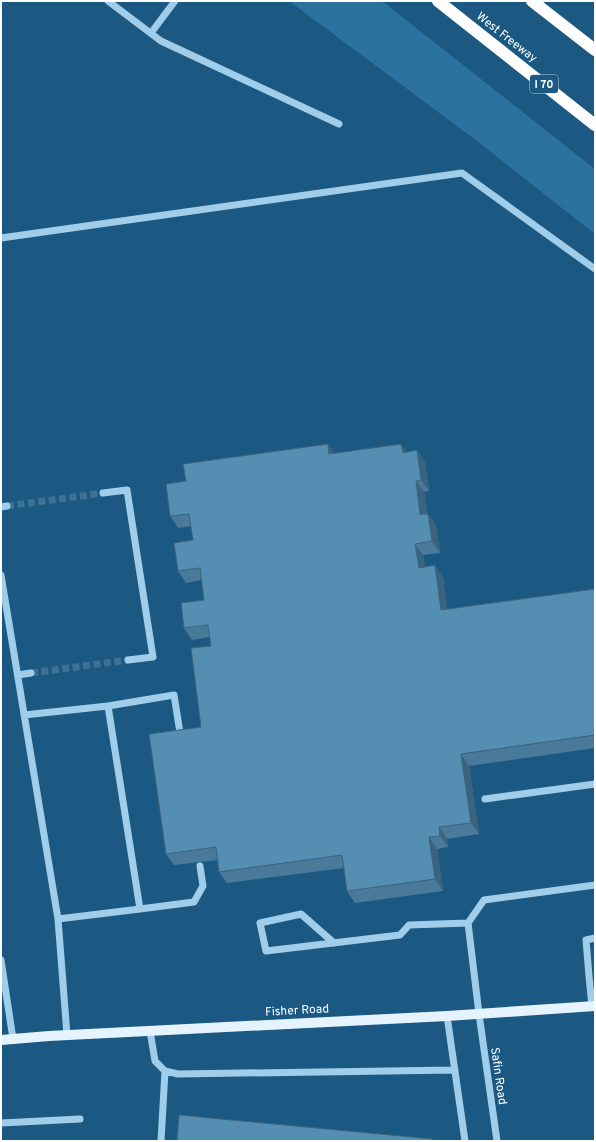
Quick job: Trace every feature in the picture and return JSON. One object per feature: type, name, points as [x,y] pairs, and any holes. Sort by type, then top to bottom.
[{"type":"highway","name":"West Freeway","points":[[438,1],[595,125]]},
{"type":"highway","points":[[532,1],[595,50]]},
{"type":"main road","name":"Fisher Road","points":[[1,1040],[68,1035],[594,1007]]},
{"type":"street","points":[[108,1],[161,41],[339,124]]},
{"type":"street","points":[[151,33],[175,1]]},
{"type":"street","points":[[1,238],[462,173],[595,269]]},
{"type":"street","points":[[103,493],[127,490],[153,657],[128,660]]},
{"type":"street","points":[[1,575],[58,919],[68,1035]]},
{"type":"street","points":[[18,675],[31,673]]},
{"type":"street","points":[[24,715],[108,706],[174,695],[181,739]]},
{"type":"street","points":[[108,706],[140,908]]},
{"type":"street","points":[[485,799],[595,784]]},
{"type":"street","points":[[58,919],[194,902],[203,886],[200,866]]},
{"type":"street","points":[[334,943],[301,914],[260,923],[266,951],[334,943],[400,935],[409,926],[468,923],[484,900],[595,885]]},
{"type":"street","name":"Safin Road","points":[[468,923],[497,1141]]},
{"type":"street","points":[[594,1007],[589,976],[586,940],[595,938]]},
{"type":"street","points":[[1,960],[13,1039]]},
{"type":"street","points":[[447,1016],[465,1141]]},
{"type":"street","points":[[150,1031],[155,1060],[166,1071],[178,1074],[455,1070]]},
{"type":"street","points":[[162,1141],[166,1071]]},
{"type":"street","points":[[1,1123],[80,1119]]},
{"type":"shaded area","points":[[289,1],[382,1],[595,169],[595,234],[477,141]]},
{"type":"building","points":[[328,444],[329,454],[401,444],[403,453],[417,450],[421,480],[416,481],[420,514],[428,514],[432,541],[415,544],[419,568],[435,565],[441,610],[595,589],[595,735],[461,754],[471,823],[439,827],[440,836],[429,837],[435,879],[347,891],[342,855],[219,872],[216,847],[166,854],[149,734],[201,727],[191,648],[211,646],[208,625],[184,628],[181,603],[204,600],[200,568],[178,571],[174,543],[193,540],[189,514],[170,516],[166,484],[186,481],[183,464]]},
{"type":"building","points":[[179,1115],[432,1139],[432,1141],[177,1141]]},
{"type":"tunnel","points":[[7,506],[103,493]]},
{"type":"tunnel","points":[[31,673],[128,660]]}]
